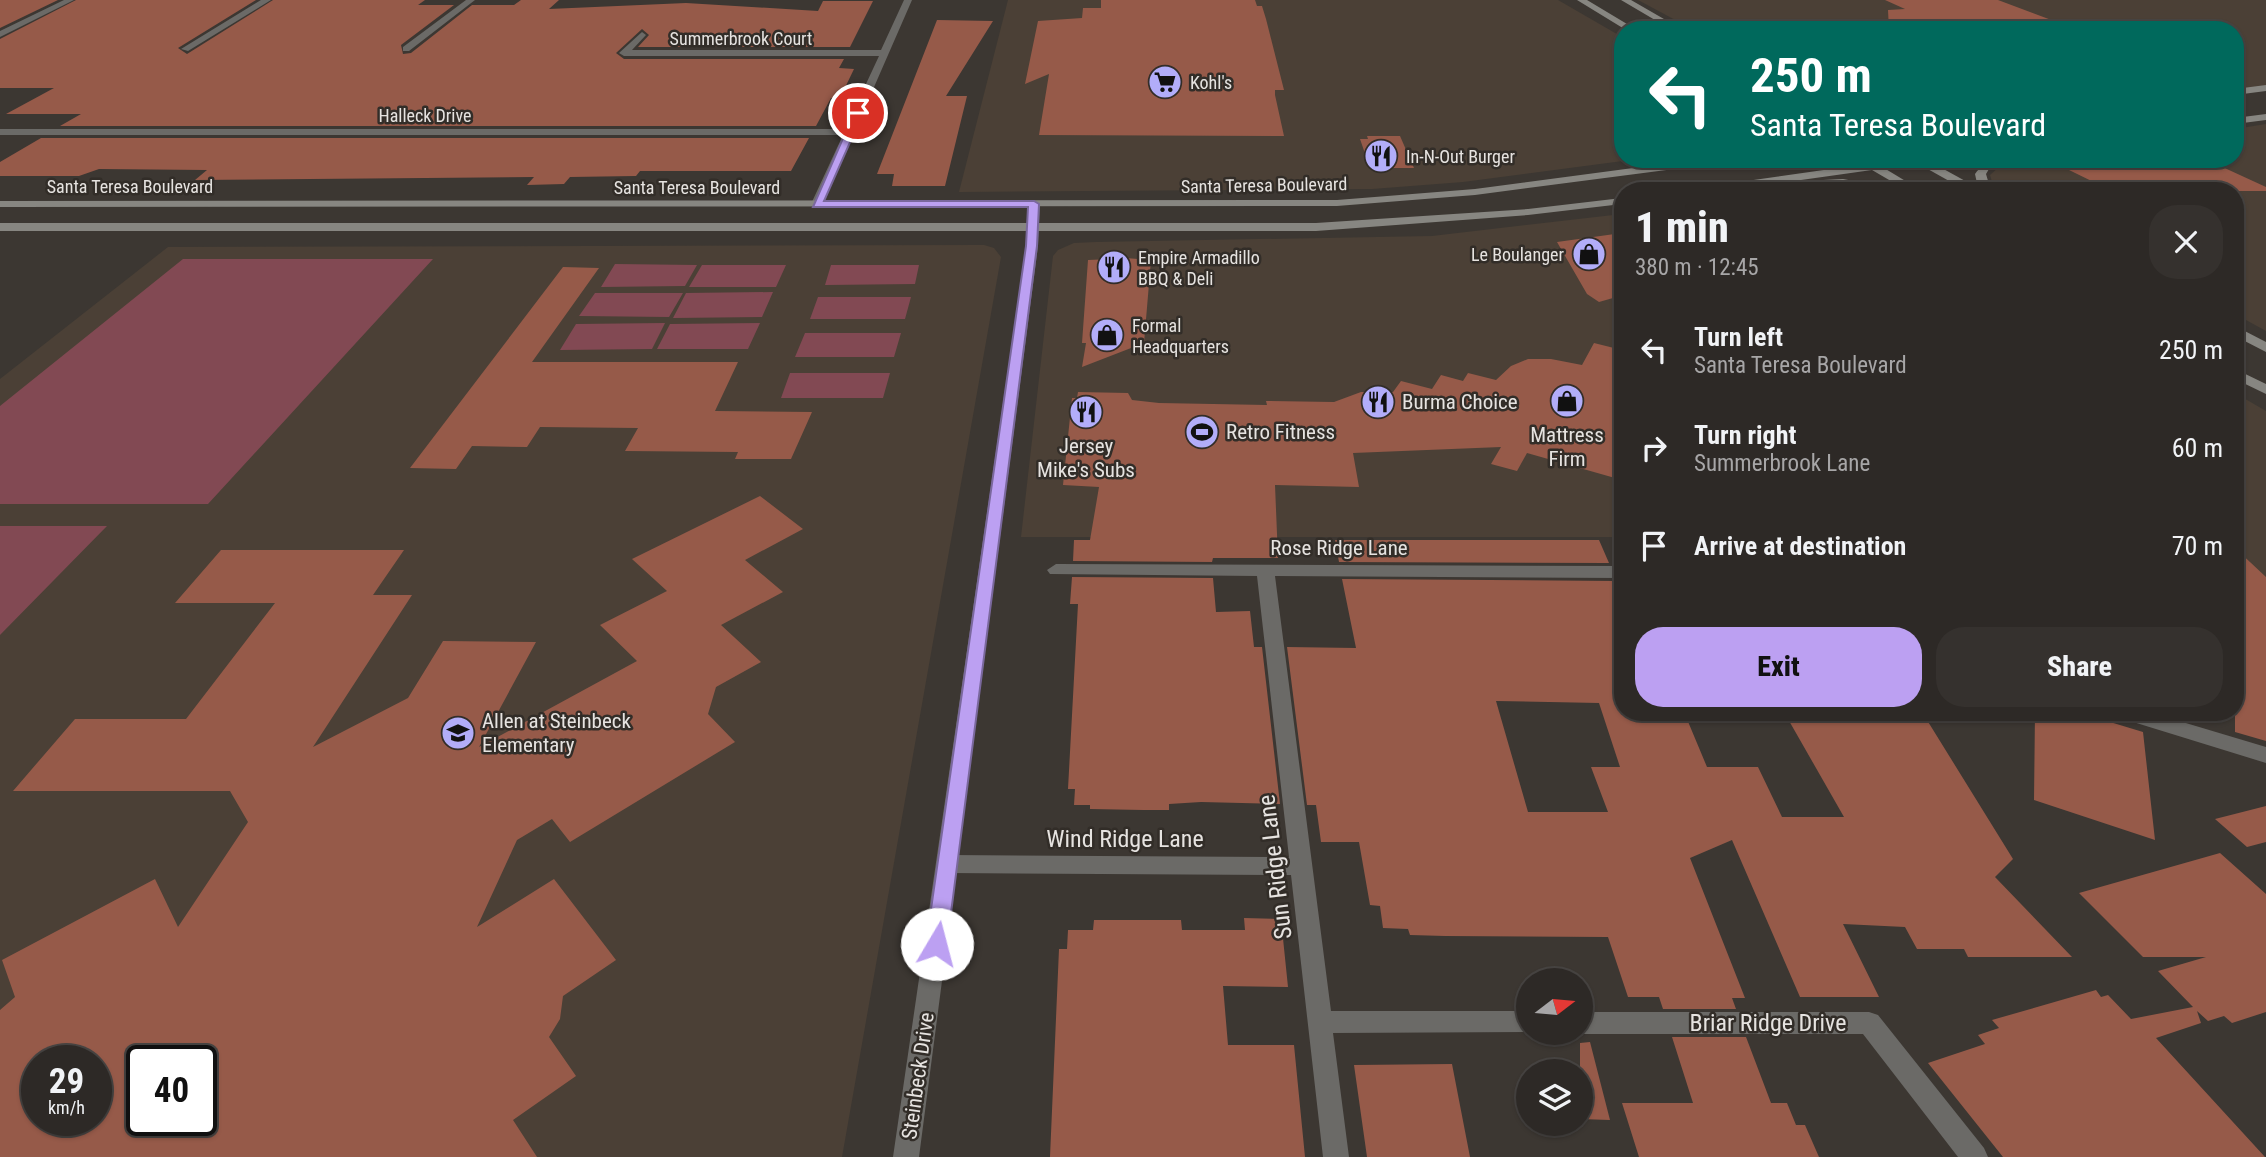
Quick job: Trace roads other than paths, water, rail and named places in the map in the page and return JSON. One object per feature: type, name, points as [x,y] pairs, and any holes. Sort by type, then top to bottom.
[{"type":"main road","points":[[1581,0],[1617,21]]},
{"type":"main road","points":[[1625,0],[1663,21]]},
{"type":"main road","points":[[2244,91],[2266,88]]},
{"type":"main road","points":[[2244,120],[2266,117]]},
{"type":"main road","name":"Santa Teresa Boulevard","points":[[0,204],[1337,203],[1475,192],[1659,168]]},
{"type":"main road","points":[[1761,182],[1867,168]]},
{"type":"main road","points":[[1877,168],[1901,182]]},
{"type":"main road","points":[[1933,168],[1959,182]]},
{"type":"main road","name":"Santa Teresa Boulevard","points":[[0,227],[1033,228],[1391,224],[1614,202]]},
{"type":"main road","points":[[2244,335],[2266,348]]},
{"type":"main road","points":[[2244,378],[2266,390]]},
{"type":"street","points":[[0,34],[70,0]]},
{"type":"street","points":[[185,49],[267,0]]},
{"type":"street","points":[[406,49],[471,0]]},
{"type":"street","points":[[817,204],[908,0]]},
{"type":"street","name":"Summerbrook Court","points":[[642,35],[624,53],[884,53]]},
{"type":"street","name":"Halleck Drive","points":[[0,132],[850,132]]},
{"type":"street","name":"Steinbeck Drive","points":[[906,1157],[948,864],[1033,228],[1034,204]]},
{"type":"street","name":"Rose Ridge Lane","points":[[1056,570],[1614,572]]},
{"type":"street","name":"Sun Ridge Lane","points":[[1265,570],[1336,1157]]},
{"type":"street","points":[[2154,721],[2266,755]]},
{"type":"street","name":"Wind Ridge Lane","points":[[948,864],[1301,866]]},
{"type":"street","points":[[1319,1022],[1516,1023]]},
{"type":"street","name":"Briar Ridge Drive","points":[[1593,1023],[1868,1023],[1975,1157]]},
{"type":"place","name":"Kohl's","points":[[1165,82]]},
{"type":"place","name":"In-N-Out Burger","points":[[1381,156]]},
{"type":"place","name":"Le Boulanger","points":[[1589,254]]},
{"type":"place","name":"Empire Armadillo BBQ & Deli","points":[[1114,267]]},
{"type":"place","name":"Formal Headquarters","points":[[1107,335]]},
{"type":"place","name":"Mattress Firm","points":[[1567,401]]},
{"type":"place","name":"Burma Choice","points":[[1378,402]]},
{"type":"place","name":"Jersey Mike's Subs","points":[[1086,412]]},
{"type":"place","name":"Retro Fitness","points":[[1202,432]]},
{"type":"place","name":"Allen at Steinbeck Elementary","points":[[458,733]]}]
